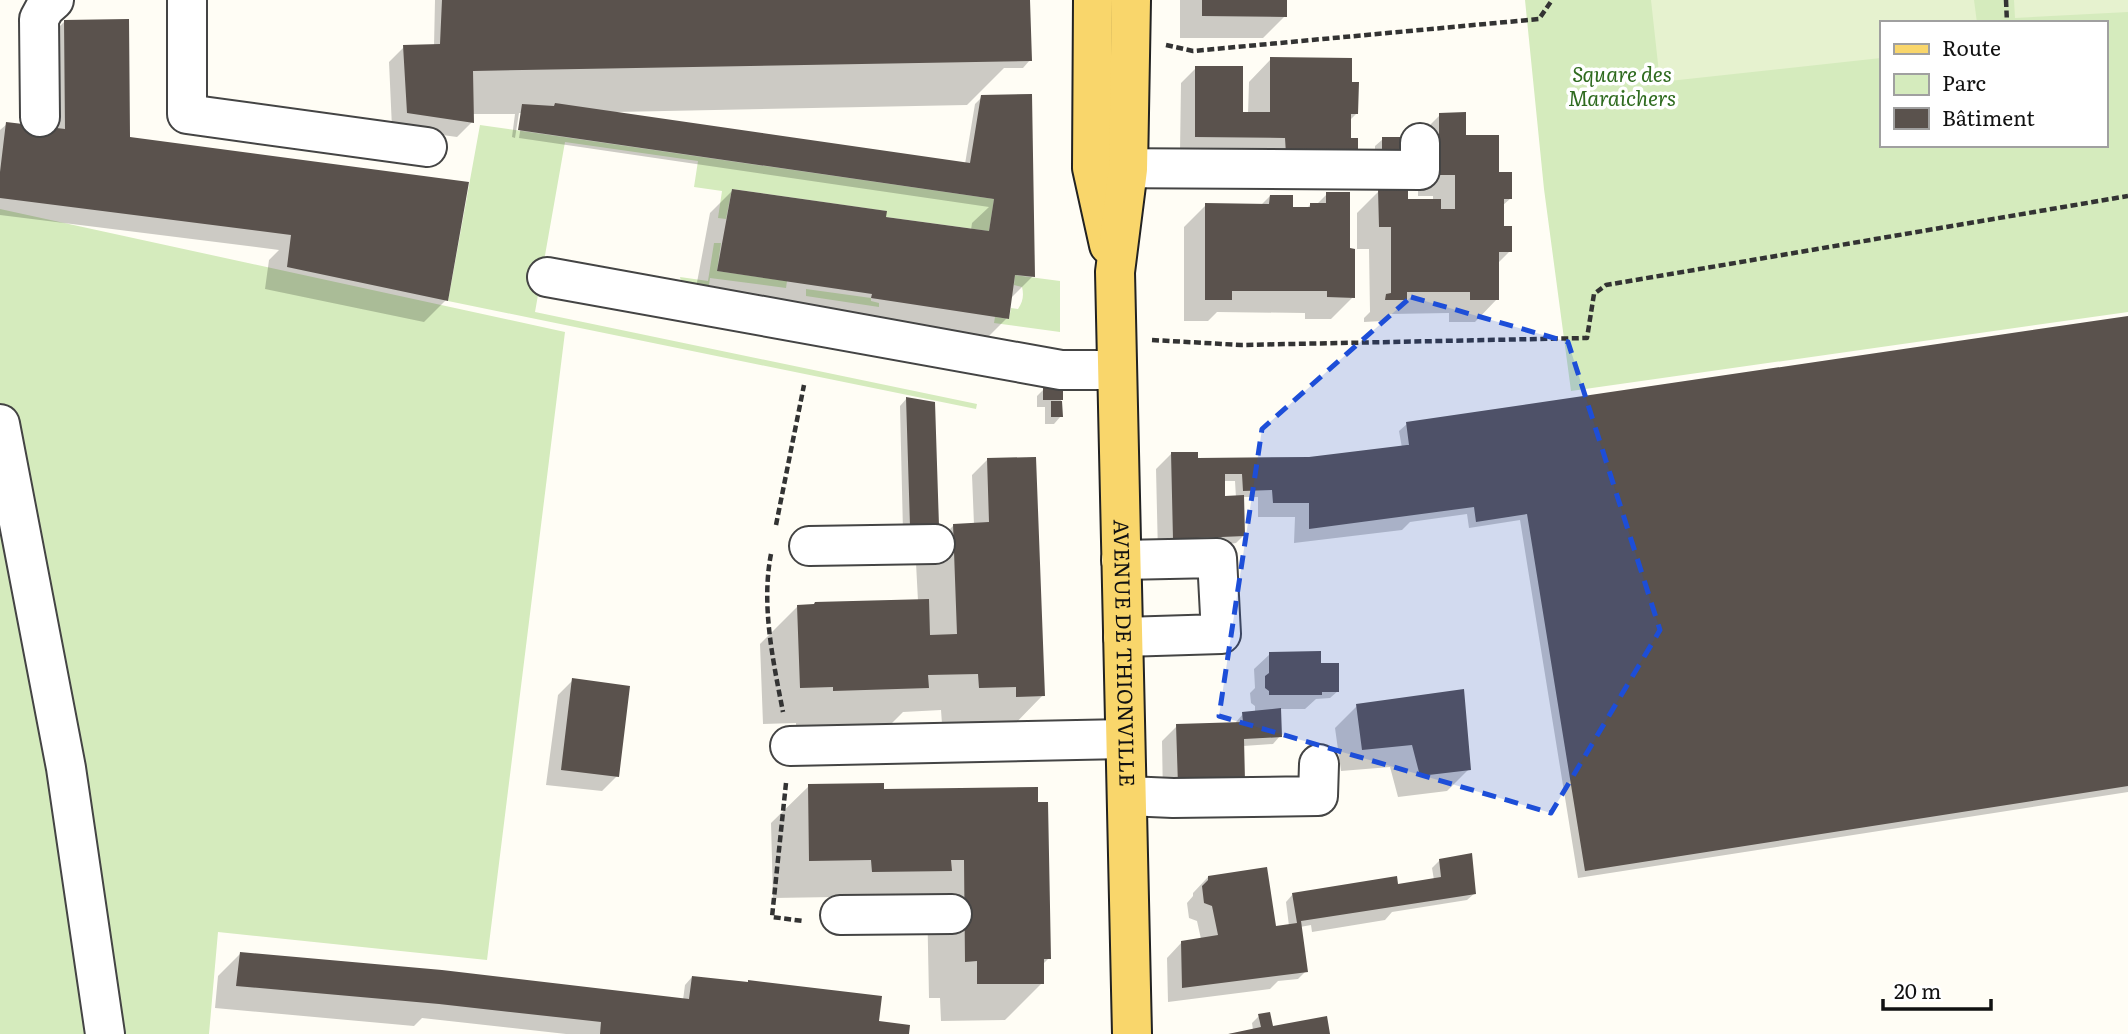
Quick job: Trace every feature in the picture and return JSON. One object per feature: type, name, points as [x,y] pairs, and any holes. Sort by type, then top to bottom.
[{"type":"main road","name":"AVENUE DE THIONVILLE","points":[[1093,0],[1110,168],[1115,272],[1132,1034]]},
{"type":"main road","name":"AVENUE DE THIONVILLE","points":[[1110,168],[1131,0]]},
{"type":"lane","points":[[40,117],[39,19],[45,8],[54,0]]},
{"type":"lane","points":[[187,0],[187,114],[427,147]]},
{"type":"lane","points":[[1110,168],[1420,170],[1420,143]]},
{"type":"lane","points":[[547,278],[1061,370],[1117,354]]},
{"type":"lane","points":[[0,424],[66,768],[105,1034]]},
{"type":"lane","points":[[808,546],[935,544]]},
{"type":"lane","points":[[1121,560],[1217,558],[1221,634],[1123,637]]},
{"type":"lane","points":[[790,746],[1125,739]]},
{"type":"lane","points":[[1127,796],[1318,796],[1319,764]]},
{"type":"lane","points":[[840,915],[952,914]]},
{"type":"path","points":[[1156,43],[1193,51],[1539,19],[1552,0]]},
{"type":"path","points":[[2006,0],[2007,21]]},
{"type":"path","points":[[1117,354],[1241,345],[1587,338],[1594,294],[1606,285],[2128,196]]},
{"type":"path","points":[[776,527],[804,385]]},
{"type":"path","points":[[771,552],[767,576],[773,660],[790,746],[772,917],[834,925],[840,915]]},
{"type":"highlighted area","points":[[1411,297],[1568,342],[1660,630],[1551,813],[1219,716],[1262,429]]},
{"type":"green space","name":"Square des Maraichers","points":[[1525,0],[2128,0],[2128,312],[1571,391],[1544,189]]},
{"type":"green space","points":[[1651,0],[1974,0],[1977,21],[1880,21],[1880,58],[1660,82]]},
{"type":"green space","points":[[2014,0],[2128,0],[2128,12],[2015,18]]},
{"type":"green space","points":[[480,125],[994,199],[989,231],[886,217],[886,211],[732,189],[726,219],[718,218],[722,191],[694,187],[698,161],[565,142],[535,312],[977,404],[976,409],[448,301]]},
{"type":"green space","points":[[0,209],[565,332],[487,960],[218,932],[209,1034],[0,1034]]},
{"type":"green space","points":[[714,243],[721,243],[717,271],[787,281],[786,288],[710,278],[708,291],[682,285],[680,277],[708,281]]},
{"type":"green space","points":[[1015,275],[1060,281],[1060,332],[994,323],[995,317],[1009,319],[1011,308],[1018,309],[1021,304],[1022,287],[1014,285]]},
{"type":"green space","points":[[806,289],[871,298],[871,301],[879,303],[879,307],[806,296]]},
{"type":"building","points":[[442,0],[1030,0],[1032,61],[473,71],[474,123],[407,113],[403,45],[440,44]]},
{"type":"building","points":[[1202,0],[1287,0],[1287,17],[1202,16]]},
{"type":"building","points":[[129,19],[130,137],[469,182],[448,301],[287,267],[291,235],[0,198],[6,122],[65,129],[64,20]]},
{"type":"building","points":[[1270,57],[1352,58],[1352,82],[1359,82],[1358,114],[1351,114],[1351,138],[1358,138],[1358,154],[1286,154],[1285,138],[1195,137],[1195,66],[1243,66],[1243,112],[1270,112]]},
{"type":"building","points":[[1032,94],[1035,277],[1015,275],[1009,319],[871,298],[872,294],[717,271],[732,189],[887,211],[886,217],[989,231],[994,199],[518,130],[522,104],[554,106],[555,103],[970,163],[981,95]]},
{"type":"building","points":[[1466,112],[1466,135],[1499,135],[1499,172],[1512,172],[1512,199],[1504,199],[1504,226],[1512,226],[1512,252],[1499,252],[1499,300],[1470,300],[1470,292],[1407,292],[1407,300],[1385,300],[1386,294],[1391,293],[1391,227],[1379,227],[1378,189],[1408,189],[1408,199],[1441,199],[1441,209],[1455,209],[1455,175],[1440,175],[1440,165],[1432,165],[1432,135],[1439,135],[1439,113]]},
{"type":"building","points":[[1382,137],[1405,137],[1406,154],[1382,153]]},
{"type":"building","points":[[1326,192],[1350,192],[1350,248],[1355,249],[1355,298],[1327,297],[1327,291],[1232,291],[1232,300],[1205,300],[1205,203],[1269,204],[1270,195],[1293,195],[1293,207],[1310,207],[1310,203],[1326,203]]},
{"type":"building","points":[[2128,316],[2128,786],[1585,871],[1527,514],[1476,522],[1474,507],[1309,529],[1309,503],[1273,503],[1272,490],[1243,491],[1242,474],[1225,474],[1225,496],[1244,495],[1245,536],[1173,539],[1171,452],[1198,452],[1198,458],[1309,457],[1409,445],[1406,422]]},
{"type":"building","points":[[1043,387],[1063,387],[1063,400],[1043,400]]},
{"type":"building","points":[[906,397],[935,402],[939,526],[910,526]]},
{"type":"building","points":[[1051,401],[1062,401],[1063,417],[1051,417]]},
{"type":"building","points":[[1036,457],[1045,696],[1016,697],[1016,687],[979,688],[978,674],[928,675],[929,688],[833,691],[833,687],[800,688],[797,605],[815,602],[929,599],[930,635],[957,634],[953,524],[989,522],[987,458]]},
{"type":"building","points":[[1321,651],[1321,663],[1339,663],[1339,692],[1322,692],[1322,695],[1269,695],[1265,688],[1265,676],[1269,673],[1269,652]]},
{"type":"building","points":[[572,678],[630,686],[619,777],[561,770]]},
{"type":"building","points":[[1464,689],[1471,770],[1420,776],[1412,745],[1362,750],[1356,704]]},
{"type":"building","points":[[1281,708],[1282,737],[1244,739],[1245,781],[1178,785],[1176,724],[1243,722],[1242,712]]},
{"type":"building","points":[[884,783],[884,789],[1038,787],[1038,802],[1048,802],[1051,959],[1044,959],[1044,984],[977,984],[977,961],[965,962],[964,860],[951,860],[952,871],[872,872],[871,860],[809,861],[808,784]]},
{"type":"building","points":[[1472,853],[1476,894],[1301,921],[1308,972],[1182,988],[1181,941],[1218,935],[1212,906],[1204,903],[1202,886],[1208,876],[1267,867],[1276,926],[1297,923],[1292,893],[1397,876],[1398,884],[1441,877],[1439,859]]},
{"type":"building","points":[[240,952],[442,970],[689,999],[692,976],[882,996],[879,1021],[910,1025],[909,1034],[600,1034],[601,1022],[236,986]]},
{"type":"building","points":[[1270,1012],[1273,1026],[1327,1016],[1330,1034],[1228,1034],[1261,1027],[1258,1014]]}]
